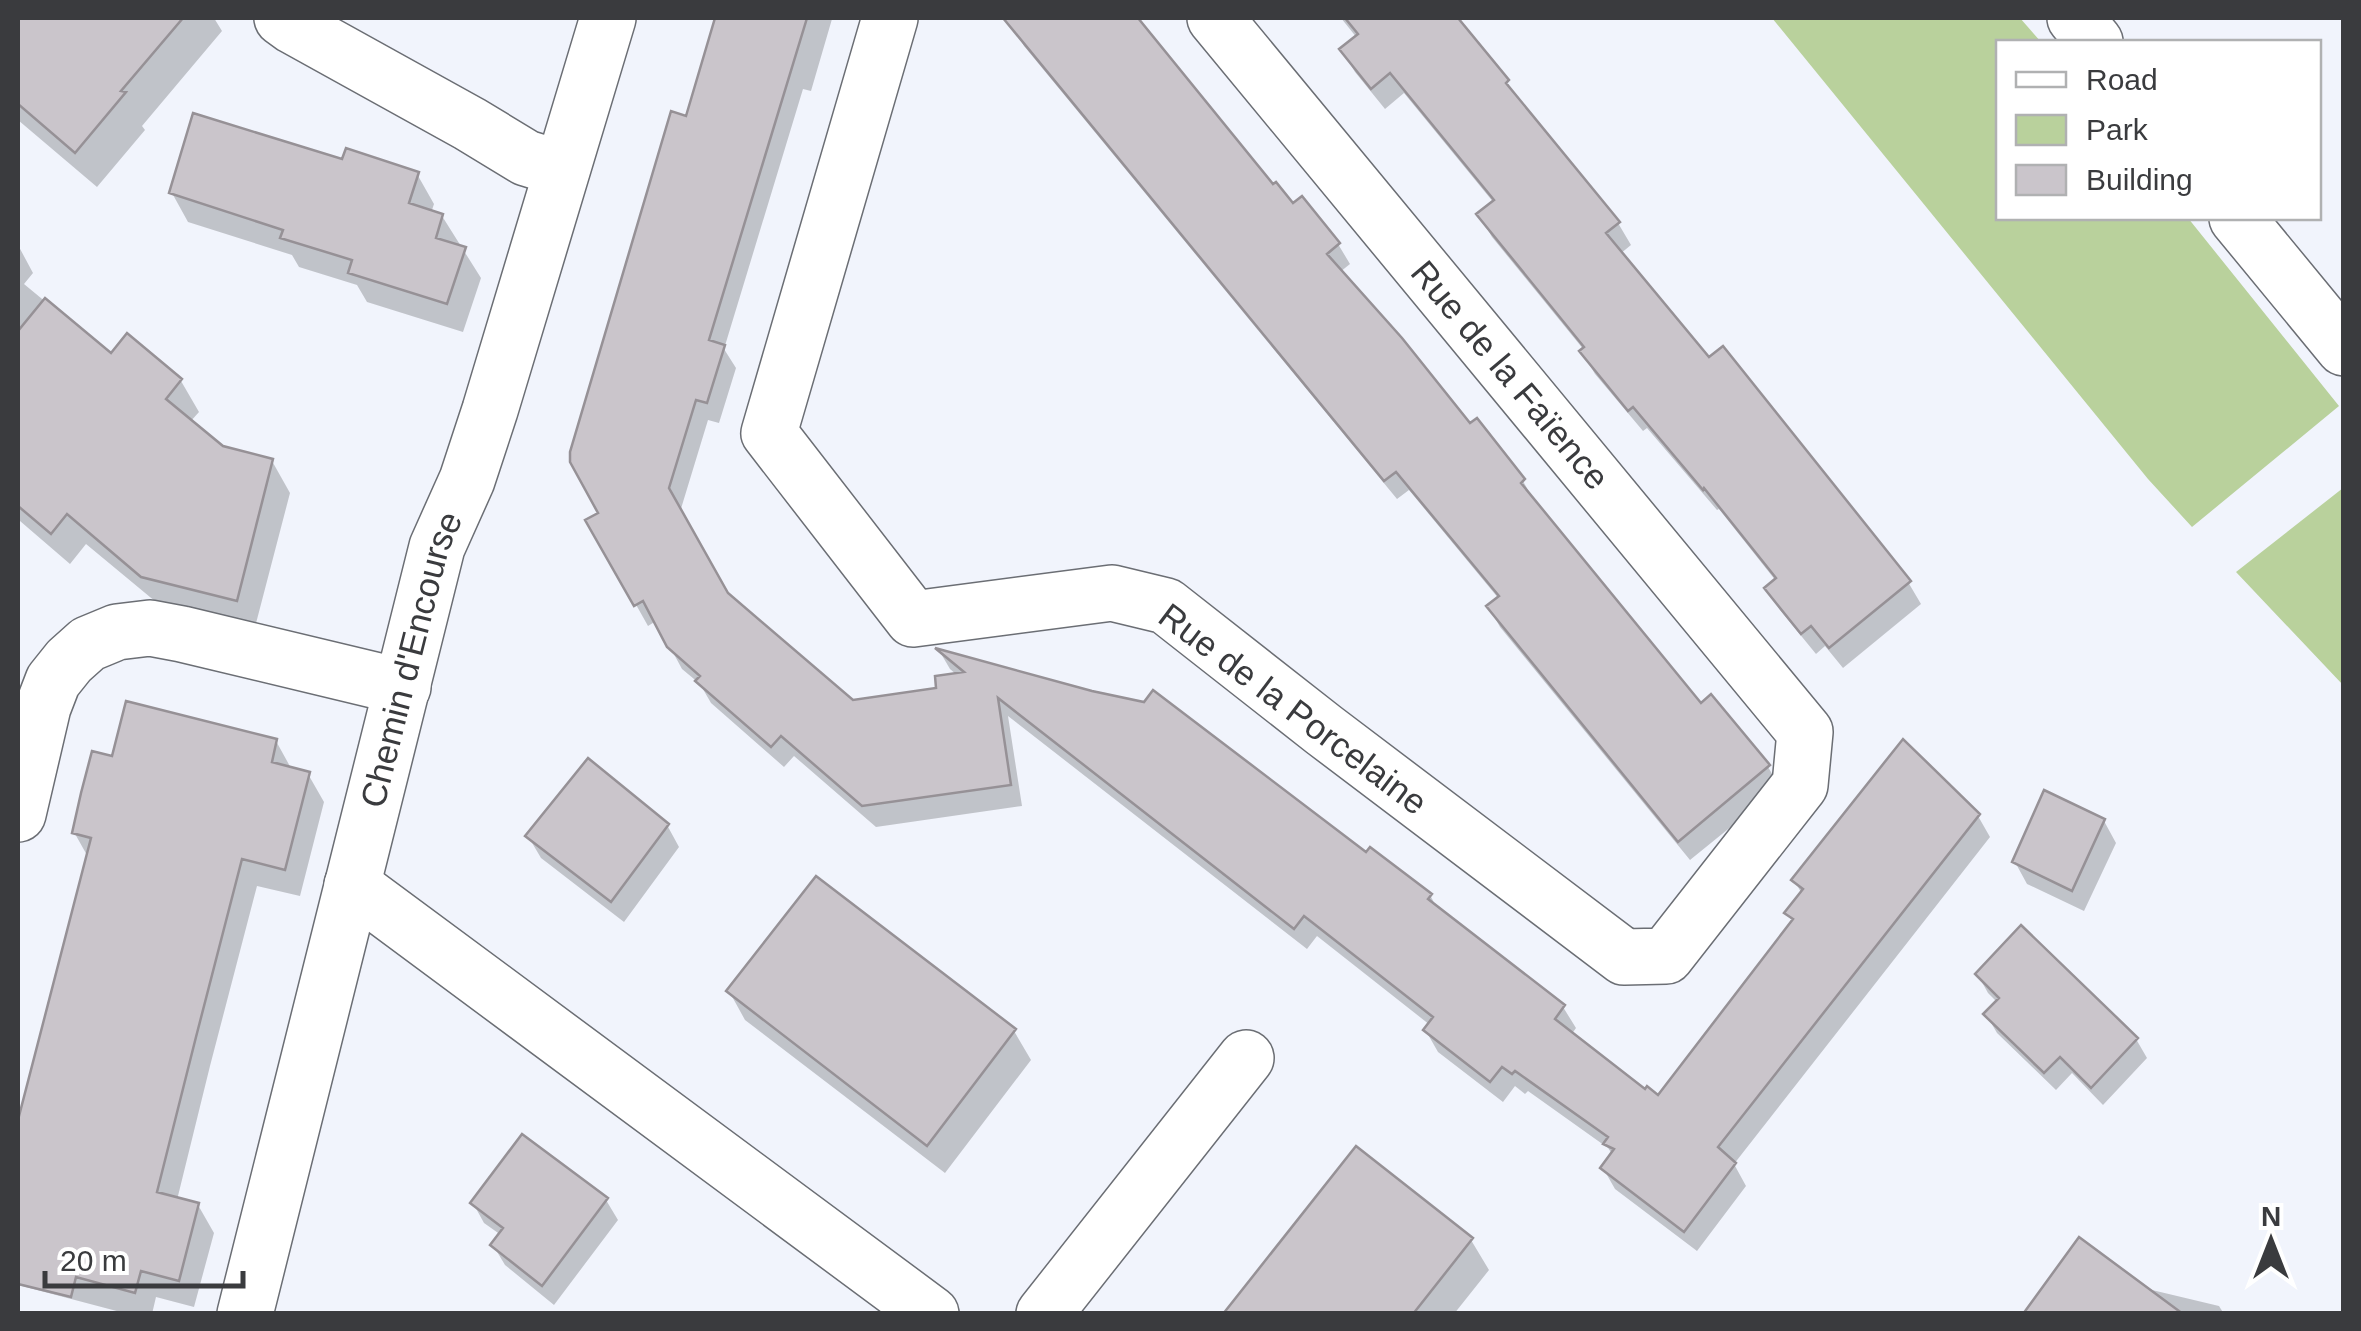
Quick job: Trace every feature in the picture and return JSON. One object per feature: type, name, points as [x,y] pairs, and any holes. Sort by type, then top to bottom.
[{"type":"street","points":[[282,18],[526,158],[562,169]]},
{"type":"street","name":"Chemin d'Encourse","points":[[245,1314],[437,547],[467,480],[608,18]]},
{"type":"street","name":"Rue de la Porcelaine","points":[[890,18],[769,433],[913,620],[1112,593],[1166,606],[1624,957],[1666,956],[1800,785],[1805,732]]},
{"type":"street","name":"Rue de la Faïence","points":[[1215,18],[1805,732]]},
{"type":"street","points":[[2074,18],[2093,40]]},
{"type":"street","points":[[2240,220],[2344,348]]},
{"type":"street","points":[[18,814],[43,707],[53,681],[88,644],[117,632],[150,628],[182,634],[402,686]]},
{"type":"street","points":[[352,885],[931,1314]]},
{"type":"street","points":[[1044,1314],[1246,1058]]},
{"type":"green space","points":[[1772,18],[2020,18],[2039,40],[1996,40],[1996,220],[2190,220],[2339,406],[2192,527],[2148,479]]},
{"type":"green space","points":[[2343,488],[2343,685],[2236,572]]},
{"type":"building","points":[[18,18],[183,18],[75,153],[18,104]]},
{"type":"building","points":[[715,18],[807,18],[709,340],[725,345],[707,403],[696,400],[669,488],[728,593],[853,700],[936,688],[935,676],[964,672],[935,648],[1144,702],[1153,690],[1366,852],[1370,847],[1432,894],[1428,899],[1565,1005],[1555,1019],[1658,1095],[1793,919],[1784,913],[1803,889],[1791,880],[1903,739],[1980,814],[1718,1147],[1736,1163],[1684,1232],[1600,1168],[1614,1149],[1603,1144],[1608,1137],[1515,1071],[1512,1074],[1502,1067],[1490,1082],[1423,1030],[1433,1017],[1304,916],[1294,929],[998,698],[1011,785],[862,806],[781,736],[771,747],[695,681],[700,676],[667,647],[643,601],[634,606],[585,520],[598,513],[570,462],[570,452],[671,111],[686,116]]},
{"type":"building","points":[[1003,18],[1138,18],[1273,184],[1276,182],[1293,203],[1302,196],[1340,243],[1327,254],[1470,423],[1477,418],[1525,479],[1521,483],[1701,703],[1711,694],[1770,765],[1678,842],[1486,606],[1499,596],[1396,472],[1384,481]]},
{"type":"building","points":[[1345,18],[1458,18],[1620,222],[1606,233],[1709,357],[1723,346],[1911,581],[1829,648],[1811,626],[1801,634],[1764,588],[1776,578],[1633,407],[1628,411],[1579,351],[1584,347],[1476,214],[1494,200],[1390,73],[1371,89],[1339,49],[1358,34]]},
{"type":"building","points":[[193,113],[342,159],[346,148],[419,172],[409,203],[443,214],[436,238],[466,247],[447,304],[348,273],[352,260],[280,238],[283,230],[169,193]]},
{"type":"building","points":[[45,298],[111,353],[127,333],[182,379],[166,399],[223,446],[273,459],[237,601],[141,577],[67,514],[51,534],[18,506],[18,331]]},
{"type":"building","points":[[126,701],[277,739],[272,762],[310,772],[285,870],[242,859],[196,1037],[157,1192],[199,1203],[179,1281],[141,1271],[135,1293],[76,1277],[71,1297],[18,1284],[18,1120],[91,838],[72,833],[81,793],[92,751],[112,756]]},
{"type":"building","points":[[588,758],[669,824],[611,902],[525,836]]},
{"type":"building","points":[[2044,790],[2105,819],[2072,891],[2012,862]]},
{"type":"building","points":[[816,876],[1016,1029],[927,1146],[726,991]]},
{"type":"building","points":[[2021,925],[2138,1038],[2091,1088],[2060,1057],[2044,1073],[1983,1014],[1999,998],[1975,974]]},
{"type":"building","points":[[522,1134],[608,1198],[542,1286],[490,1245],[503,1228],[470,1203]]},
{"type":"building","points":[[1356,1146],[1473,1238],[1413,1314],[1223,1314]]},
{"type":"building","points":[[2079,1237],[2183,1314],[2023,1314]]}]
